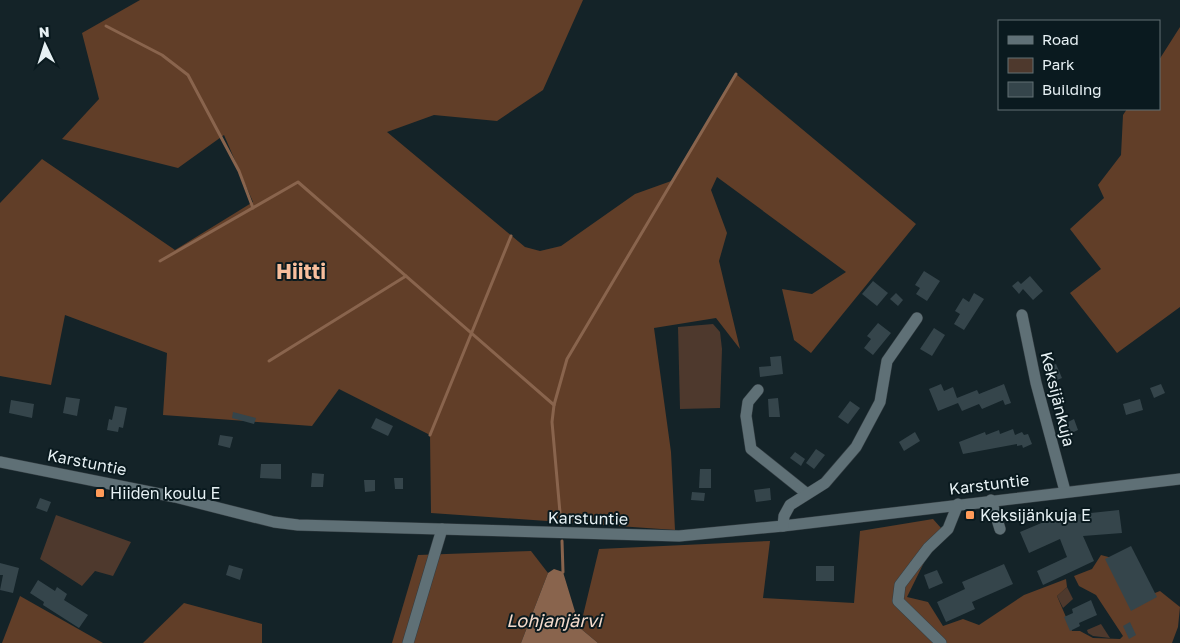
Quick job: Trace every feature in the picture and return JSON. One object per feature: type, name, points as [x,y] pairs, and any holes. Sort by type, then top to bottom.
[{"type":"street","name":"Keksijänkuja","points":[[1022,315],[1036,383],[1065,491]]},
{"type":"street","points":[[783,526],[784,516],[790,505],[806,493],[825,483],[856,447],[880,402],[887,362],[917,318]]},
{"type":"street","points":[[758,390],[748,402],[746,416],[751,450],[806,493]]},
{"type":"street","name":"Karstuntie","points":[[0,462],[174,497],[274,522],[298,525],[680,536],[783,526],[1065,491],[1180,479]]},
{"type":"street","points":[[991,500],[1000,529]]},
{"type":"street","points":[[941,643],[898,601],[897,595],[900,584],[928,548],[948,530],[958,504]]},
{"type":"street","points":[[408,643],[442,529]]},
{"type":"green space","points":[[713,324],[720,332],[722,349],[720,408],[680,409],[678,327]]},
{"type":"green space","points":[[56,515],[131,542],[113,576],[95,571],[82,586],[40,559]]},
{"type":"green space","points":[[1067,587],[1073,599],[1063,608],[1057,596]]},
{"type":"green space","points":[[1101,624],[1110,638],[1093,636],[1088,633],[1087,630]]},
{"type":"shaded area","points":[[140,0],[583,0],[543,90],[497,121],[434,115],[387,132],[525,247],[540,251],[561,246],[635,194],[674,180],[736,74],[916,224],[811,353],[794,340],[782,289],[812,294],[846,272],[717,177],[711,190],[727,233],[719,261],[740,349],[716,318],[654,328],[671,452],[675,530],[431,513],[430,435],[339,389],[312,426],[163,415],[167,353],[65,315],[51,385],[0,376],[0,203],[42,159],[175,250],[253,202],[224,135],[178,168],[62,139],[99,99],[82,33]]},
{"type":"shaded area","points":[[1180,27],[1180,307],[1117,353],[1070,293],[1101,269],[1070,229],[1104,198],[1098,185],[1121,155],[1123,115],[1126,110],[1160,110],[1160,58]]},
{"type":"shaded area","points":[[933,519],[941,528],[907,597],[928,602],[943,626],[963,619],[979,625],[1024,595],[1066,579],[1067,587],[1057,596],[1072,631],[1080,631],[1093,638],[1120,639],[1123,636],[1096,595],[1079,586],[1074,576],[1092,569],[1101,555],[1112,558],[1132,602],[1160,591],[1180,607],[1178,627],[1172,643],[598,643],[580,628],[599,549],[770,541],[763,598],[854,603],[860,531]]},
{"type":"shaded area","points":[[531,551],[548,573],[521,643],[392,643],[418,555]]},
{"type":"shaded area","points":[[20,596],[103,643],[2,643]]},
{"type":"shaded area","points":[[184,603],[262,624],[262,643],[143,643]]},
{"type":"water","name":"Lohjanjärvi","points":[[554,569],[563,572],[580,628],[598,643],[521,643],[548,573]]},
{"type":"building","points":[[924,271],[940,281],[927,301],[916,294],[920,288],[915,285]]},
{"type":"building","points":[[1030,276],[1043,291],[1033,300],[1023,289],[1019,294],[1012,286],[1018,281],[1021,284]]},
{"type":"building","points":[[873,281],[888,293],[877,306],[862,294]]},
{"type":"building","points":[[896,293],[903,300],[898,306],[890,299]]},
{"type":"building","points":[[974,293],[984,299],[964,330],[954,324],[960,314],[955,311],[963,298],[969,302]]},
{"type":"building","points":[[878,323],[891,333],[873,355],[864,348],[871,339],[867,336]]},
{"type":"building","points":[[934,328],[945,335],[932,356],[920,349]]},
{"type":"building","points":[[781,356],[783,374],[760,377],[759,367],[771,366],[770,357]]},
{"type":"building","points":[[1056,364],[1062,378],[1052,382],[1046,368]]},
{"type":"building","points":[[941,384],[944,391],[953,387],[957,398],[977,390],[979,394],[1004,384],[1011,403],[1005,405],[1003,400],[982,409],[979,404],[962,411],[958,403],[938,411],[929,389]]},
{"type":"building","points":[[1161,384],[1165,393],[1154,398],[1150,388]]},
{"type":"building","points":[[66,397],[80,399],[77,416],[63,413]]},
{"type":"building","points":[[778,398],[780,417],[769,417],[768,399]]},
{"type":"building","points":[[1140,399],[1143,410],[1126,415],[1123,404]]},
{"type":"building","points":[[11,400],[34,404],[32,418],[9,413]]},
{"type":"building","points":[[850,401],[860,408],[848,424],[838,417]]},
{"type":"building","points":[[115,406],[127,408],[123,428],[119,427],[118,432],[107,430],[109,419],[112,420]]},
{"type":"building","points":[[233,412],[256,418],[254,424],[232,418]]},
{"type":"building","points":[[1065,415],[1068,422],[1074,419],[1078,430],[1067,435],[1063,426],[1060,427],[1056,419]]},
{"type":"building","points":[[376,418],[393,426],[388,436],[371,428]]},
{"type":"building","points":[[1013,429],[1015,435],[1022,432],[1024,435],[1028,434],[1032,444],[1023,448],[1022,445],[1017,446],[1017,444],[963,454],[959,442],[985,432],[986,435],[999,430],[1000,434]]},
{"type":"building","points":[[915,432],[920,441],[904,451],[899,442]]},
{"type":"building","points":[[220,435],[233,437],[230,448],[218,445]]},
{"type":"building","points":[[816,449],[825,455],[814,469],[806,463]]},
{"type":"building","points":[[795,452],[805,459],[801,466],[790,458]]},
{"type":"building","points":[[261,464],[281,464],[281,479],[260,478]]},
{"type":"building","points":[[700,469],[711,469],[711,488],[699,488]]},
{"type":"building","points":[[312,473],[324,474],[323,487],[311,487]]},
{"type":"building","points":[[394,478],[403,478],[403,489],[395,489]]},
{"type":"building","points":[[364,480],[375,480],[375,491],[365,492]]},
{"type":"building","points":[[770,488],[771,500],[756,502],[754,490]]},
{"type":"building","points":[[692,492],[705,493],[704,501],[691,500]]},
{"type":"building","points":[[40,498],[51,502],[47,512],[36,508]]},
{"type":"building","points":[[1119,510],[1122,533],[1083,536],[1094,561],[1043,585],[1037,571],[1067,557],[1060,539],[1029,553],[1020,532],[1058,516],[1060,521],[1072,515]]},
{"type":"building","points":[[1131,546],[1157,597],[1131,611],[1105,559]]},
{"type":"building","points":[[0,563],[19,568],[13,593],[0,590],[3,575],[0,575]]},
{"type":"building","points":[[1004,564],[1013,584],[972,602],[975,609],[946,622],[937,602],[965,589],[962,582]]},
{"type":"building","points":[[229,565],[243,569],[240,580],[226,575]]},
{"type":"building","points":[[816,566],[834,566],[834,581],[816,581]]},
{"type":"building","points":[[937,570],[943,583],[929,589],[924,575]]},
{"type":"building","points":[[38,580],[55,591],[57,587],[67,594],[64,600],[88,615],[79,628],[43,605],[44,602],[30,593]]},
{"type":"building","points":[[1091,600],[1097,615],[1079,623],[1080,626],[1070,631],[1064,617],[1073,613],[1072,609]]},
{"type":"building","points":[[1130,622],[1136,635],[1129,639],[1123,626]]},
{"type":"waterway","points":[[106,26],[162,55],[188,75],[239,171],[253,208]]},
{"type":"waterway","points":[[561,524],[552,422],[554,405],[567,359],[736,74]]},
{"type":"waterway","points":[[160,261],[298,182],[554,405]]},
{"type":"waterway","points":[[430,435],[511,236]]},
{"type":"waterway","points":[[269,361],[406,276]]},
{"type":"waterway","points":[[562,541],[563,572]]},
{"type":"place","name":"Hiiden koulu E","points":[[100,493]]},
{"type":"place","name":"Keksijänkuja E","points":[[970,515]]},
{"type":"district","name":"Hiitti","points":[[301,271]]}]
